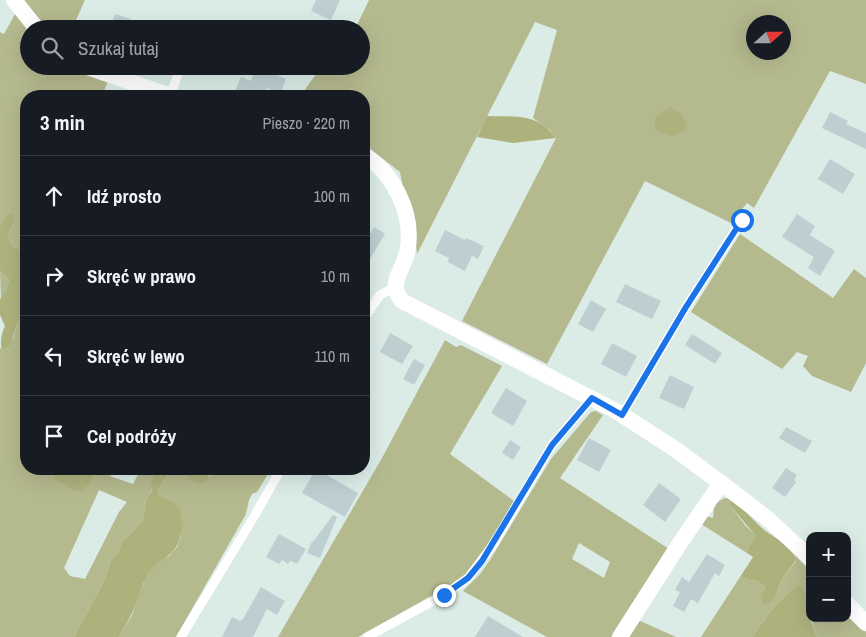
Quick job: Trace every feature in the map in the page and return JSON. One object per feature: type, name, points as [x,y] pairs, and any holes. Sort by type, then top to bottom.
[{"type":"street","points":[[14,0],[30,20]]},
{"type":"street","points":[[110,75],[153,90]]},
{"type":"street","points":[[370,159],[390,180],[407,216],[408,249],[395,287],[397,294],[402,300],[592,398],[675,448],[768,518],[806,554]]},
{"type":"street","points":[[620,637],[721,483]]},
{"type":"street","points":[[851,608],[866,623]]},
{"type":"lane","points":[[172,90],[178,75]]},
{"type":"lane","points":[[622,415],[686,307],[742,220]]},
{"type":"lane","points":[[370,310],[380,295],[395,287]]},
{"type":"lane","points":[[367,637],[444,595],[468,578],[493,545],[552,445],[592,398]]},
{"type":"lane","points":[[181,637],[255,516],[278,475]]},
{"type":"green space","points":[[23,0],[85,0],[76,20],[38,20]]},
{"type":"green space","points":[[369,0],[866,0],[866,84],[830,71],[754,208],[747,203],[731,223],[645,181],[547,364],[462,321],[556,138],[550,130],[533,118],[557,30],[535,22],[417,254],[412,209],[405,197],[400,172],[370,149],[370,90],[305,90],[315,75],[370,75],[370,20],[359,20]]},
{"type":"green space","points":[[15,14],[21,20],[20,75],[91,75],[108,81],[104,90],[20,90],[20,249],[13,247],[8,236],[13,224],[7,214],[0,225],[0,32],[4,34]]},
{"type":"green space","points":[[670,107],[681,115],[685,120],[687,128],[671,136],[655,129],[655,118]]},
{"type":"green space","points":[[487,116],[534,120],[542,124],[556,138],[513,143],[477,137]]},
{"type":"green space","points":[[14,213],[13,224],[8,236],[13,247],[20,249],[20,318],[10,345],[2,350],[1,338],[5,326],[0,315],[0,299],[6,292],[9,279],[0,271],[0,225],[7,214]]},
{"type":"green space","points":[[740,234],[833,298],[854,269],[866,278],[866,363],[851,392],[812,376],[803,366],[808,356],[797,352],[782,369],[691,312]]},
{"type":"green space","points":[[0,271],[9,279],[6,292],[1,300]]},
{"type":"green space","points":[[20,318],[20,475],[53,475],[54,478],[89,484],[94,475],[110,475],[133,484],[138,475],[156,475],[152,489],[146,499],[143,520],[122,541],[118,553],[111,559],[105,579],[74,637],[0,637],[0,347],[2,350],[13,338]],"holes":[[[99,490],[127,502],[119,512],[85,579],[70,576],[64,568]]]},
{"type":"green space","points":[[445,340],[456,347],[461,345],[502,366],[450,454],[514,501],[468,573],[447,587],[358,637],[278,637],[382,458]]},
{"type":"green space","points":[[596,411],[603,415],[560,478],[669,549],[611,637],[547,637],[463,591],[481,573],[490,560],[551,459],[591,412]],"holes":[[[579,543],[610,562],[604,578],[572,559]]]},
{"type":"green space","points":[[53,475],[94,475],[89,484],[81,492],[70,489],[54,478]]},
{"type":"green space","points":[[154,475],[168,475],[158,489],[159,495],[171,500],[180,508],[182,527],[180,539],[174,550],[154,566],[149,573],[143,583],[134,609],[119,637],[74,637],[105,579],[111,559],[118,553],[122,541],[143,520],[146,499],[152,490],[151,483]]},
{"type":"green space","points":[[168,475],[186,475],[189,479],[210,475],[267,475],[257,492],[252,494],[246,514],[176,637],[119,637],[132,615],[145,579],[154,564],[169,556],[177,547],[181,536],[171,500],[159,495],[158,489]]},
{"type":"green space","points":[[186,475],[209,475],[207,479],[198,484]]},
{"type":"green space","points":[[725,498],[732,499],[729,504],[755,535],[747,553],[698,522],[702,515],[713,518],[715,506]]},
{"type":"green space","points":[[732,499],[763,529],[787,546],[796,560],[781,581],[775,597],[766,605],[762,603],[765,587],[759,582],[740,577],[753,557],[747,553],[755,535],[729,504]]},
{"type":"green space","points":[[794,554],[806,567],[806,598],[796,585],[772,609],[752,637],[701,637],[740,577],[759,582],[765,587],[762,595],[775,597],[781,581],[796,561]]},
{"type":"green space","points":[[796,585],[803,587],[806,596],[806,622],[811,622],[817,637],[752,637],[772,609]]},
{"type":"green space","points":[[851,618],[866,632],[866,637],[817,637],[812,622],[851,622]]},
{"type":"green space","points":[[638,620],[676,637],[627,637]]},
{"type":"building","points":[[316,0],[340,0],[331,20],[311,11]]},
{"type":"building","points":[[115,14],[131,19],[131,20],[113,20]]},
{"type":"building","points":[[253,75],[276,75],[286,79],[282,90],[267,88],[266,90],[236,90],[241,77],[251,81]]},
{"type":"building","points":[[830,112],[848,121],[846,124],[866,133],[866,149],[822,128]]},
{"type":"building","points":[[830,159],[855,174],[843,194],[818,179]]},
{"type":"building","points":[[797,214],[815,226],[810,235],[835,251],[820,276],[808,268],[814,257],[782,237]]},
{"type":"building","points":[[374,227],[385,234],[370,259],[370,234]]},
{"type":"building","points":[[445,230],[465,240],[466,238],[484,246],[478,259],[472,256],[465,271],[448,262],[449,258],[435,251]]},
{"type":"building","points":[[625,284],[661,301],[652,319],[616,302]]},
{"type":"building","points":[[591,300],[606,309],[593,332],[578,324]]},
{"type":"building","points":[[390,333],[413,346],[402,364],[380,352]]},
{"type":"building","points":[[692,334],[722,353],[715,364],[685,345]]},
{"type":"building","points":[[612,343],[637,356],[626,377],[601,364]]},
{"type":"building","points":[[414,359],[425,365],[414,385],[403,379]]},
{"type":"building","points":[[670,375],[694,387],[684,409],[659,398]]},
{"type":"building","points":[[506,388],[527,401],[513,426],[491,413]]},
{"type":"building","points":[[786,427],[812,441],[805,453],[779,438]]},
{"type":"building","points":[[589,438],[611,450],[599,472],[577,460]]},
{"type":"building","points":[[510,440],[521,447],[513,460],[502,453]]},
{"type":"building","points":[[786,468],[797,475],[794,480],[796,482],[785,497],[772,488]]},
{"type":"building","points":[[312,475],[326,475],[358,493],[345,517],[302,493]]},
{"type":"building","points":[[659,483],[681,499],[665,522],[643,505]]},
{"type":"building","points":[[333,515],[337,517],[320,558],[307,553],[312,541]]},
{"type":"building","points":[[279,534],[306,549],[297,564],[290,561],[288,564],[282,560],[279,564],[266,557]]},
{"type":"building","points":[[707,554],[725,565],[719,576],[715,573],[698,603],[691,599],[684,612],[673,606],[680,592],[675,590],[682,577],[689,582]]},
{"type":"building","points":[[261,587],[285,601],[277,615],[267,609],[253,637],[222,637],[232,617],[240,621],[243,619]]},
{"type":"building","points":[[488,616],[523,637],[475,637]]},
{"type":"route","points":[[444,595],[468,578],[482,561],[552,445],[592,398],[622,415],[686,307],[742,220]]}]
